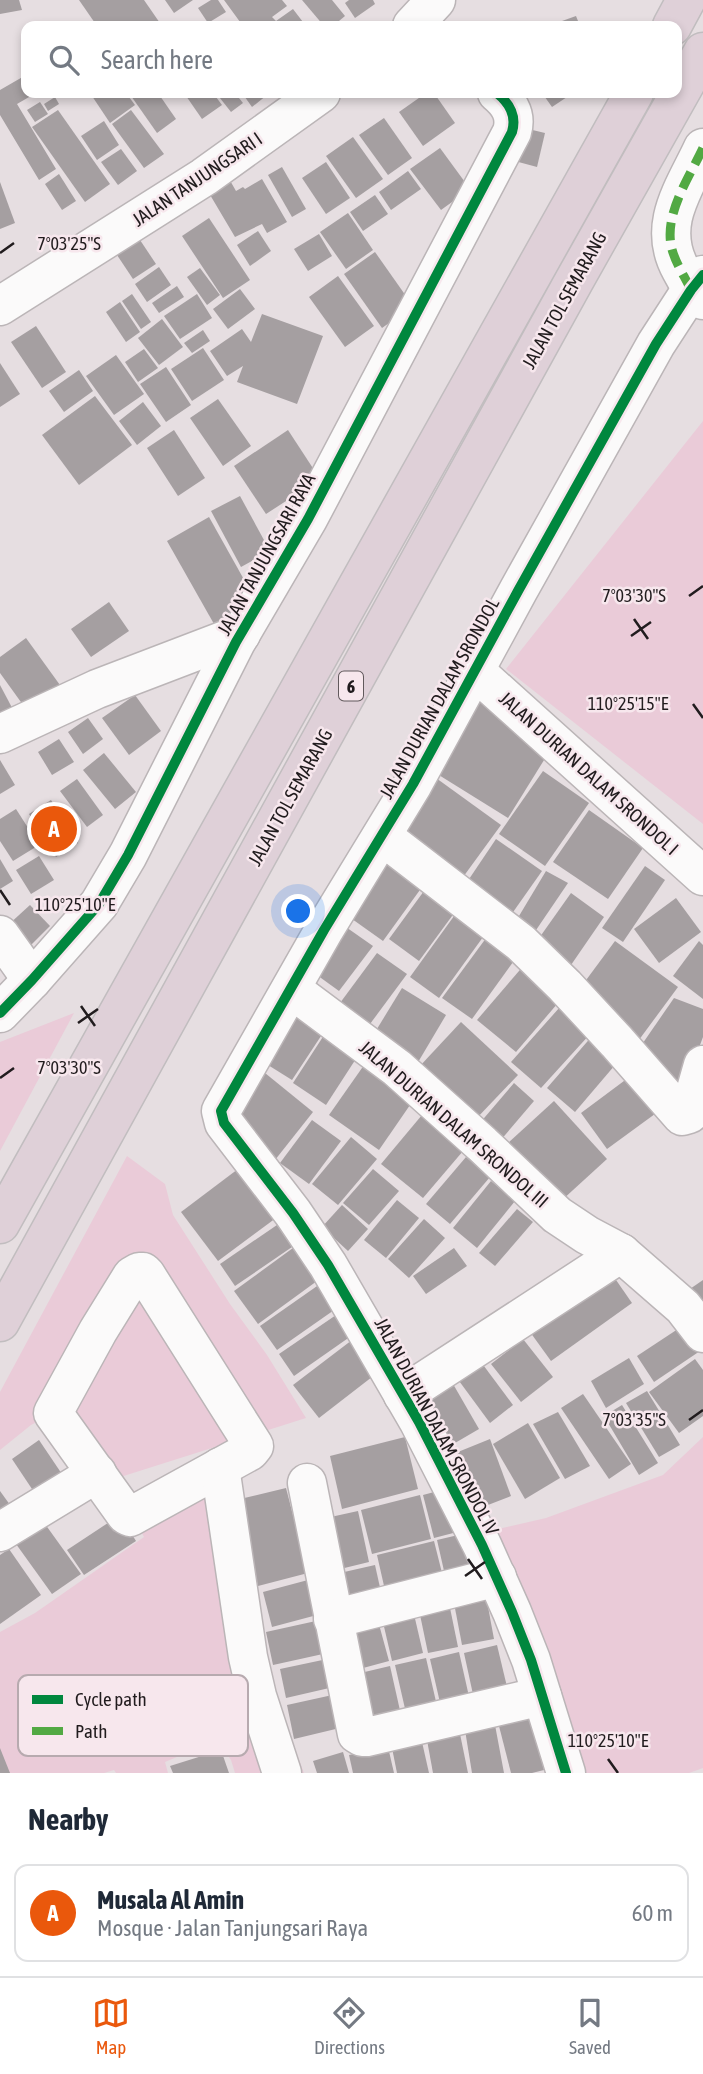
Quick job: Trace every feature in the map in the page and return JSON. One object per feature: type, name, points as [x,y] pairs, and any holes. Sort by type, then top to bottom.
[{"type":"highway","points":[[675,21],[686,0]]},
{"type":"highway","name":"JALAN TOL SEMARANG","points":[[682,89],[703,52]]},
{"type":"highway","name":"JALAN TOL SEMARANG","points":[[0,1224],[631,98]]},
{"type":"highway","name":"JALAN TOL SEMARANG","points":[[0,1322],[677,98]]},
{"type":"street","name":"JALAN TANJUNGSARI I","points":[[0,306],[204,177],[314,98]]},
{"type":"street","name":"JALAN TANJUNGSARI RAYA","points":[[0,1013],[99,904],[128,855],[241,634],[308,519],[512,132],[515,124],[511,108],[502,98]]},
{"type":"street","points":[[699,288],[675,259],[670,233],[674,209],[703,148]]},
{"type":"street","name":"JALAN DURIAN DALAM SRONDOL","points":[[224,1123],[221,1107],[413,784],[650,355],[699,288]]},
{"type":"street","points":[[0,734],[97,689],[241,634]]},
{"type":"street","name":"JALAN DURIAN DALAM SRONDOL I","points":[[475,671],[703,876]]},
{"type":"street","points":[[382,836],[521,943],[617,1042],[678,1114],[689,1114],[703,1065]]},
{"type":"street","points":[[0,935],[32,979]]},
{"type":"street","name":"JALAN DURIAN DALAM SRONDOL III","points":[[291,989],[397,1068],[482,1143],[556,1215],[621,1253],[683,1307],[703,1333]]},
{"type":"street","name":"JALAN DURIAN DALAM SRONDOL IV","points":[[224,1123],[293,1213],[328,1265],[419,1422],[497,1577],[531,1660],[566,1773]]},
{"type":"street","points":[[403,1395],[621,1253]]},
{"type":"street","points":[[143,1272],[254,1446],[250,1451],[132,1517],[126,1515],[97,1474],[54,1416],[54,1410],[132,1276],[143,1272]]},
{"type":"street","points":[[220,1467],[248,1657],[257,1696],[282,1773]]},
{"type":"street","points":[[0,1532],[97,1474]]},
{"type":"street","points":[[307,1483],[357,1734],[362,1737],[542,1696]]},
{"type":"street","points":[[333,1619],[497,1577]]},
{"type":"shaded area","points":[[703,421],[703,824],[506,669]]},
{"type":"shaded area","points":[[74,1013],[0,1151],[0,1042]]},
{"type":"shaded area","points":[[127,1156],[165,1184],[173,1215],[306,1418],[111,1480],[58,1411],[31,1425],[0,1450],[0,1392]]},
{"type":"shaded area","points":[[703,1437],[703,1768],[689,1773],[579,1773],[494,1530],[546,1518],[663,1475]]},
{"type":"shaded area","points":[[215,1476],[280,1711],[304,1773],[235,1773],[228,1756],[248,1756],[248,1675],[18,1675],[18,1756],[179,1756],[165,1762],[168,1773],[116,1773],[114,1770],[104,1773],[0,1773],[0,1632],[35,1613],[144,1537],[135,1520]]},
{"type":"building","points":[[0,0],[19,0],[22,10],[0,14]]},
{"type":"building","points":[[79,0],[144,0],[159,21],[94,21]]},
{"type":"building","points":[[165,0],[193,0],[174,13]]},
{"type":"building","points":[[211,0],[218,0],[226,12],[207,21],[198,8]]},
{"type":"building","points":[[224,0],[282,0],[287,6],[272,17],[276,21],[239,21]]},
{"type":"building","points":[[302,0],[332,0],[345,16],[339,21],[320,21]]},
{"type":"building","points":[[349,0],[373,0],[375,4],[355,18],[345,3]]},
{"type":"building","points":[[293,9],[302,21],[276,21]]},
{"type":"building","points":[[576,16],[578,21],[562,21]]},
{"type":"building","points":[[21,78],[21,98],[27,98],[17,104],[56,169],[39,180],[0,115],[0,90]]},
{"type":"building","points":[[56,98],[59,104],[48,111],[44,104]]},
{"type":"building","points":[[93,98],[130,98],[135,105],[110,123]]},
{"type":"building","points":[[132,98],[161,98],[176,119],[157,133]]},
{"type":"building","points":[[187,98],[217,98],[222,105],[202,119]]},
{"type":"building","points":[[220,98],[239,98],[243,103],[231,112]]},
{"type":"building","points":[[246,98],[263,98],[252,107]]},
{"type":"building","points":[[419,98],[438,98],[455,123],[423,146],[399,112]]},
{"type":"building","points":[[546,98],[566,98],[552,107]]},
{"type":"building","points":[[40,102],[48,114],[35,122],[27,110]]},
{"type":"building","points":[[58,110],[110,184],[85,202],[32,127]]},
{"type":"building","points":[[131,110],[164,154],[144,168],[112,124]]},
{"type":"building","points":[[384,118],[412,158],[388,175],[359,135]]},
{"type":"building","points":[[104,121],[119,145],[97,160],[81,136]]},
{"type":"building","points":[[520,127],[545,133],[537,167],[511,160]]},
{"type":"building","points":[[353,137],[383,179],[356,198],[326,156]]},
{"type":"building","points":[[440,148],[470,189],[441,210],[410,169]]},
{"type":"building","points":[[121,149],[137,171],[118,185],[101,162]]},
{"type":"building","points":[[326,162],[350,198],[326,214],[302,178]]},
{"type":"building","points":[[282,167],[306,209],[292,217],[268,175]]},
{"type":"building","points":[[224,170],[236,191],[262,179],[287,222],[267,233],[262,224],[235,237],[203,183]]},
{"type":"building","points":[[408,171],[421,189],[391,210],[379,192]]},
{"type":"building","points":[[59,174],[76,201],[62,210],[45,184]]},
{"type":"building","points":[[0,182],[15,223],[0,229]]},
{"type":"building","points":[[375,195],[388,214],[363,231],[350,212]]},
{"type":"building","points":[[348,213],[373,250],[346,269],[320,232]]},
{"type":"building","points":[[209,218],[250,280],[223,298],[182,236]]},
{"type":"building","points":[[258,231],[271,251],[250,266],[237,245]]},
{"type":"building","points":[[319,234],[332,256],[308,271],[294,249]]},
{"type":"building","points":[[138,237],[156,264],[133,279],[115,252]]},
{"type":"building","points":[[375,252],[413,306],[382,328],[344,274]]},
{"type":"building","points":[[159,267],[171,285],[147,302],[135,284]]},
{"type":"building","points":[[200,268],[220,295],[207,305],[187,277]]},
{"type":"building","points":[[338,276],[374,326],[345,347],[309,297]]},
{"type":"building","points":[[177,286],[184,297],[159,313],[152,303]]},
{"type":"building","points":[[240,289],[255,309],[228,329],[213,309]]},
{"type":"building","points":[[132,294],[151,322],[141,329],[122,301]]},
{"type":"building","points":[[197,294],[212,318],[180,339],[164,316]]},
{"type":"building","points":[[120,302],[140,332],[126,342],[106,312]]},
{"type":"building","points":[[262,314],[323,336],[297,404],[237,382],[243,366],[227,376],[210,351],[242,329],[251,342]]},
{"type":"building","points":[[162,319],[183,347],[159,365],[138,338]]},
{"type":"building","points":[[36,326],[66,372],[42,388],[11,342]]},
{"type":"building","points":[[203,330],[210,341],[192,353],[184,343]]},
{"type":"building","points":[[203,348],[224,380],[192,401],[171,369]]},
{"type":"building","points":[[144,349],[158,368],[138,382],[125,362]]},
{"type":"building","points":[[116,355],[144,394],[114,415],[86,376]]},
{"type":"building","points":[[0,363],[20,394],[0,407]]},
{"type":"building","points":[[166,367],[191,405],[166,422],[140,384]]},
{"type":"building","points":[[79,370],[93,391],[64,412],[49,391]]},
{"type":"building","points":[[95,396],[132,445],[79,485],[42,435]]},
{"type":"building","points":[[218,399],[251,446],[223,466],[190,418]]},
{"type":"building","points":[[143,402],[161,426],[137,445],[119,421]]},
{"type":"building","points":[[174,430],[205,478],[178,496],[147,448]]},
{"type":"building","points":[[288,430],[320,479],[266,514],[234,466]]},
{"type":"building","points":[[240,496],[270,551],[241,567],[211,511]]},
{"type":"building","points":[[209,517],[256,601],[214,624],[167,541]]},
{"type":"building","points":[[109,602],[129,631],[91,657],[71,629]]},
{"type":"building","points":[[26,638],[65,692],[31,716],[0,673],[0,657]]},
{"type":"building","points":[[0,685],[18,719],[0,729]]},
{"type":"building","points":[[135,695],[161,731],[129,755],[102,718]]},
{"type":"building","points":[[481,699],[554,744],[508,818],[434,772]]},
{"type":"building","points":[[88,718],[103,739],[83,754],[68,732]]},
{"type":"building","points":[[59,739],[74,762],[52,775],[38,752]]},
{"type":"building","points":[[104,753],[136,792],[115,809],[83,770]]},
{"type":"building","points":[[0,760],[15,785],[0,794]]},
{"type":"building","points":[[543,771],[589,803],[545,866],[499,834]]},
{"type":"building","points":[[436,778],[501,825],[458,884],[393,838]]},
{"type":"building","points":[[77,779],[103,815],[87,827],[60,791]]},
{"type":"building","points":[[51,800],[78,843],[56,857],[29,814]]},
{"type":"building","points":[[16,809],[39,845],[13,861],[0,841],[0,819]]},
{"type":"building","points":[[589,810],[643,848],[608,899],[553,862]]},
{"type":"building","points":[[496,839],[542,871],[506,922],[461,891]]},
{"type":"building","points":[[385,844],[430,876],[383,941],[338,909]]},
{"type":"building","points":[[39,856],[54,880],[31,894],[16,870]]},
{"type":"building","points":[[0,859],[13,881],[0,889]]},
{"type":"building","points":[[645,866],[665,880],[623,942],[602,928]]},
{"type":"building","points":[[546,871],[568,883],[532,936],[513,926]]},
{"type":"building","points":[[432,880],[463,901],[419,961],[389,939]]},
{"type":"building","points":[[571,893],[604,917],[571,965],[537,941]]},
{"type":"building","points":[[676,898],[701,932],[659,963],[634,929]]},
{"type":"building","points":[[30,905],[50,926],[28,948],[7,926]]},
{"type":"building","points":[[462,905],[491,926],[439,998],[410,977]]},
{"type":"building","points":[[343,925],[373,946],[339,991],[310,970]]},
{"type":"building","points":[[492,930],[521,951],[472,1019],[442,998]]},
{"type":"building","points":[[615,941],[678,987],[633,1048],[578,991]]},
{"type":"building","points":[[699,941],[703,945],[703,999],[673,976]]},
{"type":"building","points":[[377,953],[407,974],[370,1024],[340,1003]]},
{"type":"building","points":[[525,964],[564,996],[516,1052],[477,1020]]},
{"type":"building","points":[[402,988],[446,1015],[414,1069],[369,1042]]},
{"type":"building","points":[[674,998],[703,1009],[703,1037],[683,1090],[636,1053]]},
{"type":"building","points":[[560,1007],[591,1033],[541,1088],[511,1062]]},
{"type":"building","points":[[292,1013],[323,1033],[292,1080],[260,1060]]},
{"type":"building","points":[[461,1022],[518,1075],[475,1120],[419,1067]]},
{"type":"building","points":[[328,1029],[361,1051],[326,1105],[293,1083]]},
{"type":"building","points":[[593,1035],[621,1058],[575,1112],[547,1088]]},
{"type":"building","points":[[369,1058],[419,1092],[379,1150],[329,1115]]},
{"type":"building","points":[[265,1073],[313,1112],[275,1160],[226,1121]]},
{"type":"building","points":[[632,1075],[659,1111],[607,1149],[581,1113]]},
{"type":"building","points":[[514,1083],[534,1101],[500,1141],[479,1124]]},
{"type":"building","points":[[554,1101],[607,1159],[561,1201],[508,1143]]},
{"type":"building","points":[[427,1109],[469,1144],[423,1198],[381,1164]]},
{"type":"building","points":[[312,1120],[341,1141],[309,1184],[280,1163]]},
{"type":"building","points":[[351,1137],[377,1159],[338,1205],[312,1184]]},
{"type":"building","points":[[466,1157],[490,1177],[450,1224],[426,1204]]},
{"type":"building","points":[[242,1166],[280,1215],[218,1261],[181,1212]]},
{"type":"building","points":[[373,1169],[399,1191],[369,1225],[343,1203]]},
{"type":"building","points":[[491,1181],[515,1201],[477,1248],[453,1228]]},
{"type":"building","points":[[397,1200],[419,1218],[386,1258],[364,1240]]},
{"type":"building","points":[[342,1205],[368,1229],[348,1251],[322,1227]]},
{"type":"building","points":[[517,1209],[533,1222],[495,1266],[479,1253]]},
{"type":"building","points":[[424,1219],[445,1238],[409,1278],[388,1259]]},
{"type":"building","points":[[277,1225],[292,1247],[235,1286],[220,1264]]},
{"type":"building","points":[[293,1248],[317,1281],[258,1324],[234,1291]]},
{"type":"building","points":[[454,1248],[467,1266],[426,1294],[413,1276]]},
{"type":"building","points":[[607,1267],[632,1303],[551,1361],[525,1325]]},
{"type":"building","points":[[703,1280],[703,1314],[687,1291]]},
{"type":"building","points":[[320,1284],[337,1308],[277,1350],[260,1326]]},
{"type":"building","points":[[339,1313],[354,1334],[294,1376],[279,1354]]},
{"type":"building","points":[[687,1323],[703,1349],[654,1382],[637,1356]]},
{"type":"building","points":[[356,1337],[381,1370],[319,1418],[293,1385]]},
{"type":"building","points":[[523,1339],[553,1377],[521,1402],[491,1364]]},
{"type":"building","points":[[475,1354],[513,1405],[490,1423],[451,1370]]},
{"type":"building","points":[[629,1358],[644,1384],[606,1408],[591,1381]]},
{"type":"building","points":[[695,1359],[703,1370],[703,1416],[679,1433],[649,1392]]},
{"type":"building","points":[[449,1377],[479,1429],[443,1450],[415,1397]]},
{"type":"building","points":[[647,1391],[680,1445],[659,1457],[626,1403]]},
{"type":"building","points":[[583,1394],[631,1464],[609,1479],[561,1408]]},
{"type":"building","points":[[622,1405],[658,1463],[639,1475],[604,1416]]},
{"type":"building","points":[[558,1412],[590,1466],[565,1479],[533,1424]]},
{"type":"building","points":[[528,1423],[560,1478],[525,1499],[493,1444]]},
{"type":"building","points":[[405,1437],[418,1489],[342,1509],[330,1456]]},
{"type":"building","points":[[490,1439],[511,1496],[475,1510],[453,1454]]},
{"type":"building","points":[[39,1440],[70,1486],[42,1504],[12,1459]]},
{"type":"building","points":[[286,1488],[308,1573],[258,1586],[236,1500]]},
{"type":"building","points":[[449,1488],[461,1531],[434,1538],[423,1495]]},
{"type":"building","points":[[0,1491],[13,1509],[0,1519]]},
{"type":"building","points":[[420,1495],[431,1539],[372,1554],[361,1510]]},
{"type":"building","points":[[358,1511],[369,1562],[328,1572],[317,1520]]},
{"type":"building","points":[[120,1515],[136,1541],[84,1575],[67,1550]]},
{"type":"building","points":[[45,1524],[81,1574],[52,1594],[16,1544]]},
{"type":"building","points":[[471,1532],[481,1576],[447,1584],[437,1540]]},
{"type":"building","points":[[434,1541],[445,1585],[387,1599],[377,1555]]},
{"type":"building","points":[[9,1549],[41,1595],[0,1624],[0,1555]]},
{"type":"building","points":[[375,1565],[383,1601],[339,1611],[331,1575]]},
{"type":"building","points":[[308,1580],[317,1615],[272,1627],[263,1592]]},
{"type":"building","points":[[486,1596],[494,1639],[462,1645],[454,1603]]},
{"type":"building","points":[[449,1603],[458,1647],[428,1653],[419,1610]]},
{"type":"building","points":[[413,1610],[423,1653],[392,1661],[382,1618]]},
{"type":"building","points":[[377,1617],[389,1661],[352,1671],[339,1627]]},
{"type":"building","points":[[325,1619],[332,1652],[273,1665],[266,1632]]},
{"type":"building","points":[[497,1645],[508,1691],[474,1699],[464,1653]]},
{"type":"building","points":[[459,1652],[470,1701],[441,1707],[430,1659]]},
{"type":"building","points":[[332,1658],[338,1686],[286,1698],[280,1669]]},
{"type":"building","points":[[426,1658],[437,1706],[406,1713],[395,1665]]},
{"type":"building","points":[[390,1666],[401,1715],[363,1724],[352,1675]]},
{"type":"building","points":[[337,1694],[344,1727],[294,1739],[287,1705]]},
{"type":"building","points":[[530,1718],[544,1770],[511,1773],[499,1726]]},
{"type":"building","points":[[495,1725],[504,1773],[472,1773],[465,1730]]},
{"type":"building","points":[[460,1734],[468,1773],[433,1773],[427,1740]]},
{"type":"building","points":[[422,1742],[429,1773],[397,1773],[392,1748]]},
{"type":"building","points":[[388,1747],[394,1773],[353,1773],[349,1755]]},
{"type":"building","points":[[0,1748],[10,1773],[0,1773]]},
{"type":"building","points":[[343,1752],[349,1773],[317,1773],[313,1761]]},
{"type":"building","points":[[202,1756],[223,1756],[229,1773],[173,1773],[170,1766]]},
{"type":"marked path","points":[[691,290],[674,257],[670,233],[675,207],[703,148]]},
{"type":"cycle path","points":[[0,1013],[99,904],[128,855],[236,642],[308,519],[512,132],[511,110],[502,98]]},
{"type":"cycle path","points":[[566,1773],[531,1660],[512,1612],[482,1545],[419,1422],[328,1265],[293,1213],[224,1123],[221,1111],[324,930],[413,784],[656,344],[703,275]]},
{"type":"place","name":"Musala Al Amin","points":[[54,829]]}]
